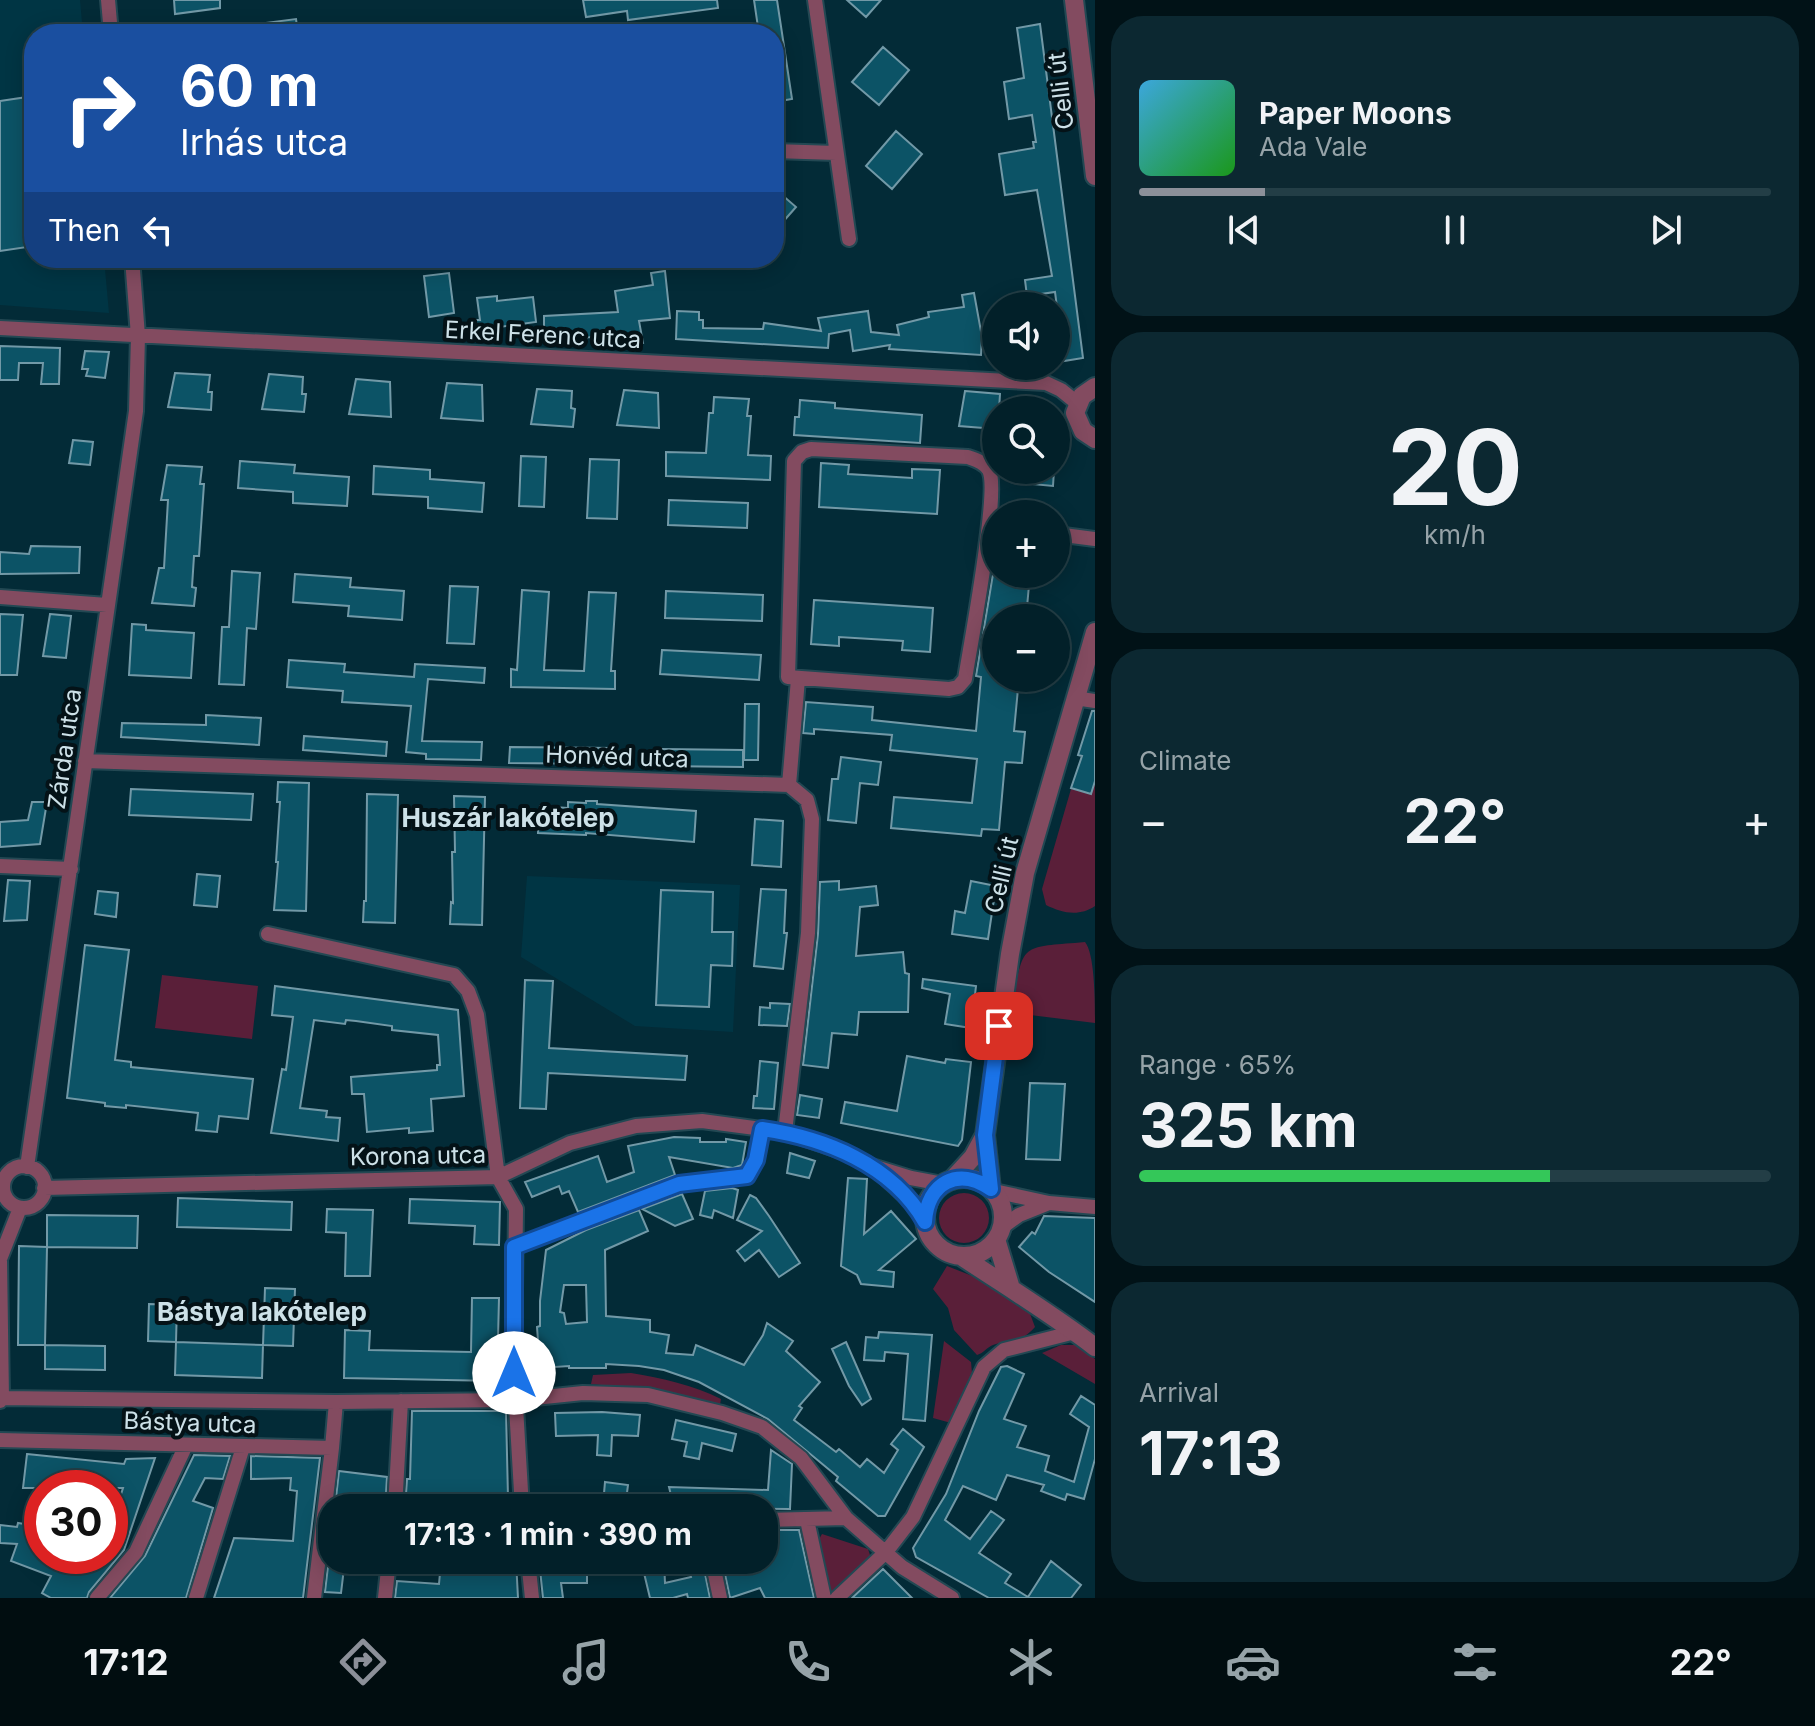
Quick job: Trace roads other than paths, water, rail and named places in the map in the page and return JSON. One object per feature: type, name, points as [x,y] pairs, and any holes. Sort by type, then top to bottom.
[{"type":"street","points":[[108,0],[110,24]]},
{"type":"street","points":[[815,0],[849,239]]},
{"type":"street","name":"Celli út","points":[[1074,0],[1095,176]]},
{"type":"street","points":[[784,151],[836,153]]},
{"type":"street","name":"Zárda utca","points":[[27,1167],[136,411],[138,336],[133,268]]},
{"type":"street","name":"Erkel Ferenc utca","points":[[0,328],[1046,383],[1077,403]]},
{"type":"street","points":[[1095,387],[1082,396],[1075,413],[1083,431],[1095,439]]},
{"type":"street","points":[[982,582],[965,679],[958,687],[949,689],[788,677],[794,461],[802,452],[811,449],[968,457],[981,461],[989,471],[991,500]]},
{"type":"street","points":[[1070,536],[1095,539]]},
{"type":"street","points":[[0,597],[107,605]]},
{"type":"street","name":"Celli út","points":[[992,1190],[985,1135],[1010,954],[1025,873],[1095,632]]},
{"type":"street","points":[[785,1132],[808,933],[812,819],[807,800],[789,785],[798,679]]},
{"type":"street","points":[[1075,698],[1095,701]]},
{"type":"street","name":"Honvéd utca","points":[[85,761],[789,785]]},
{"type":"street","points":[[0,866],[71,869]]},
{"type":"street","points":[[268,934],[454,975],[468,991],[477,1015],[498,1177],[516,1209],[515,1400],[521,1494]]},
{"type":"street","name":"Korona utca","points":[[44,1188],[498,1177],[570,1143],[636,1126],[702,1121],[785,1132],[841,1151],[872,1166],[911,1178],[947,1182]]},
{"type":"street","points":[[514,1247],[679,1184],[747,1176],[756,1160],[762,1129]]},
{"type":"street","name":"Celli út","points":[[947,1182],[973,1157],[985,1135]]},
{"type":"street","name":"Korona utca","points":[[872,1166],[915,1205],[925,1222]]},
{"type":"street","points":[[27,1167],[38,1172],[44,1188],[39,1202],[20,1208],[8,1201],[2,1182],[12,1170],[27,1167]]},
{"type":"street","points":[[1095,1207],[1049,1203],[992,1190],[972,1179],[947,1182],[932,1194],[926,1207],[925,1222],[934,1242],[943,1250],[961,1256],[1010,1285],[1095,1347]]},
{"type":"street","points":[[992,1190],[1002,1211],[998,1234],[1010,1285]]},
{"type":"street","points":[[961,1256],[981,1252],[1019,1215],[1049,1203]]},
{"type":"street","points":[[1,1400],[0,1259],[20,1208]]},
{"type":"street","points":[[837,1598],[886,1552],[913,1517],[984,1367],[1004,1350],[1075,1332]]},
{"type":"street","name":"Bástya utca","points":[[1,1400],[336,1402],[515,1400],[583,1393],[648,1395],[722,1413],[762,1427],[801,1458],[846,1518],[902,1567],[952,1598]]},
{"type":"street","points":[[396,1494],[401,1401]]},
{"type":"street","points":[[314,1598],[336,1402]]},
{"type":"street","name":"Bástya utca","points":[[0,1440],[332,1448]]},
{"type":"street","points":[[97,1598],[136,1552],[186,1445]]},
{"type":"street","points":[[196,1598],[243,1447]]},
{"type":"street","points":[[778,1520],[846,1518]]},
{"type":"street","points":[[807,1520],[824,1598]]},
{"type":"street","points":[[385,1598],[388,1574]]},
{"type":"street","points":[[529,1574],[532,1598]]},
{"type":"street","points":[[715,1574],[720,1598]]},
{"type":"district","name":"Huszár lakótelep","points":[[508,818]]},
{"type":"district","name":"Bástya lakótelep","points":[[262,1312]]}]
